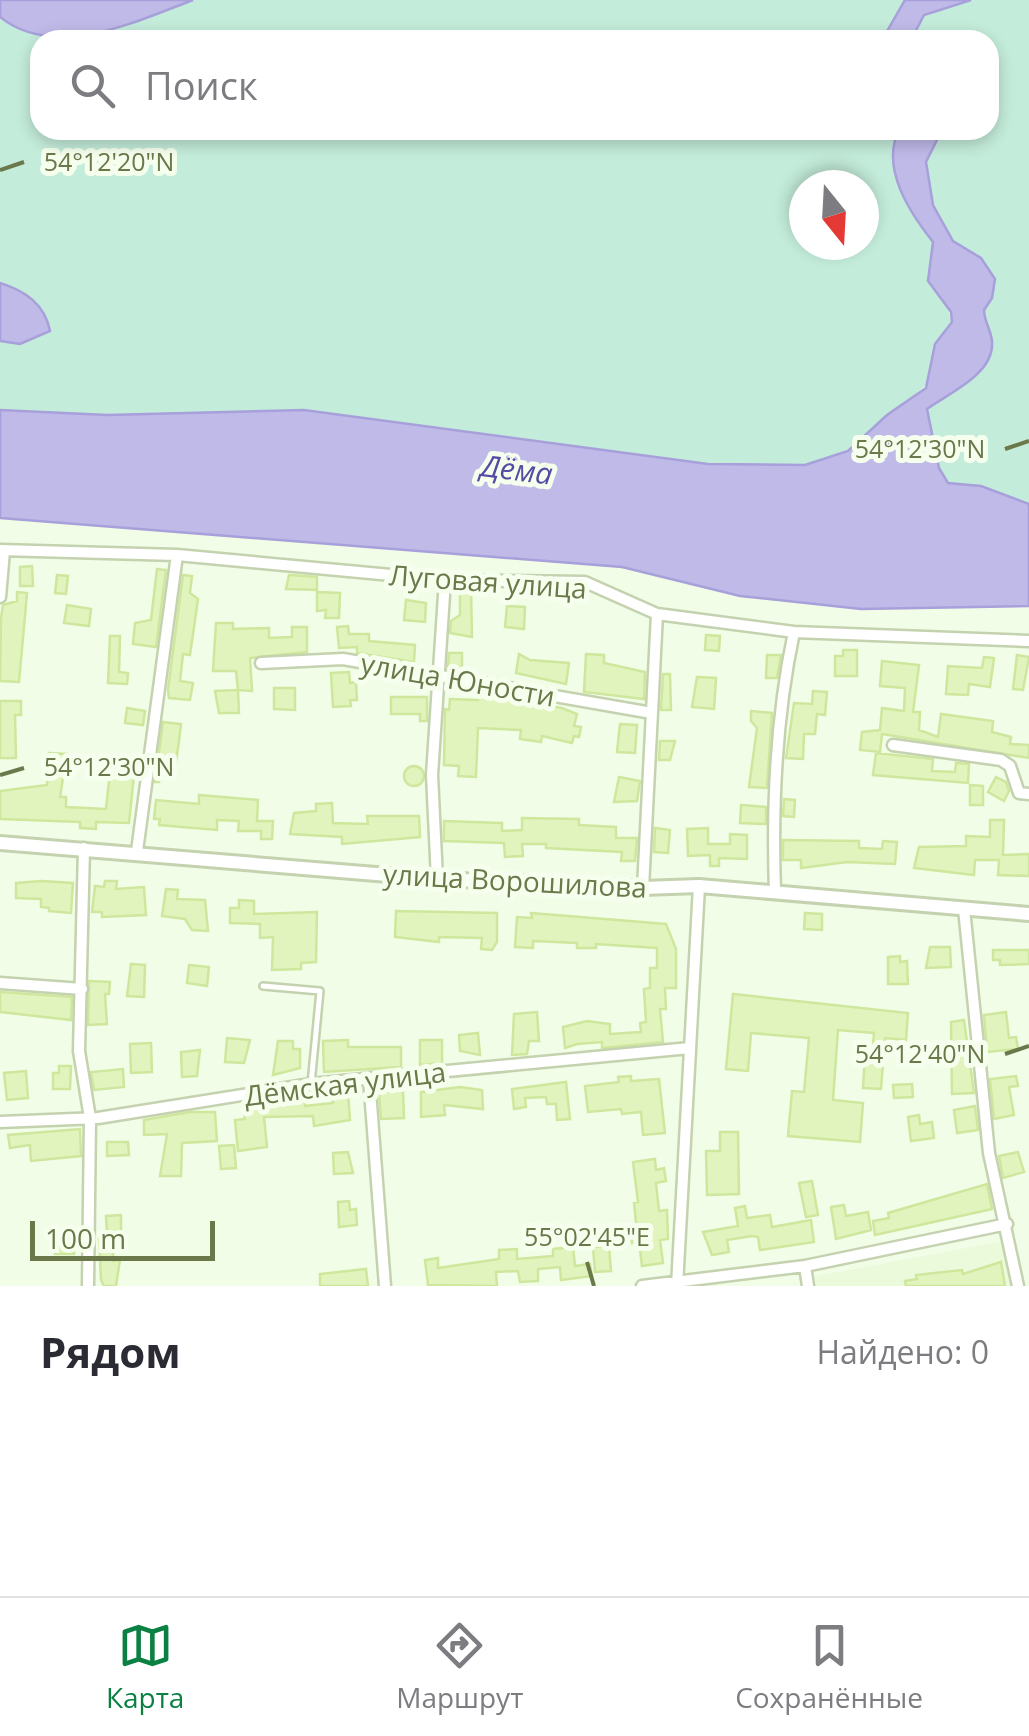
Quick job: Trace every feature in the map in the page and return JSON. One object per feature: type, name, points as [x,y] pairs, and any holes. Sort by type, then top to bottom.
[{"type":"street","name":"Луговая улица","points":[[2,550],[177,555],[446,580],[585,582],[657,614],[794,632],[1029,641]]},
{"type":"street","points":[[0,597],[2,550]]},
{"type":"street","points":[[137,851],[177,555]]},
{"type":"street","points":[[437,878],[432,775],[446,580]]},
{"type":"street","points":[[644,888],[657,614]]},
{"type":"street","points":[[775,892],[773,830],[784,680],[794,632]]},
{"type":"street","name":"улица Юности","points":[[261,663],[342,660],[442,674],[652,713]]},
{"type":"street","points":[[893,746],[1001,760],[1010,766],[1019,792],[1029,794]]},
{"type":"street","name":"улица Ворошилова","points":[[0,843],[437,878],[644,888],[699,886],[1029,914]]},
{"type":"street","points":[[84,848],[79,1051],[90,1118],[88,1286]]},
{"type":"street","points":[[677,1284],[699,886]]},
{"type":"street","points":[[964,910],[989,1153],[1018,1286]]},
{"type":"street","points":[[0,983],[82,989]]},
{"type":"street","name":"Дёмская улица","points":[[0,1122],[90,1118],[311,1084],[690,1048]]},
{"type":"street","points":[[369,1078],[386,1286]]},
{"type":"street","points":[[642,1286],[805,1266],[1007,1224]]},
{"type":"street","points":[[805,1266],[808,1286]]},
{"type":"lane","points":[[263,986],[320,991],[311,1084]]},
{"type":"shaded area","points":[[193,0],[905,0],[888,30],[108,30]]},
{"type":"shaded area","points":[[971,0],[1029,0],[1029,504],[981,486],[948,483],[939,468],[927,409],[966,384],[990,330],[984,310],[992,298],[981,258],[953,241],[933,205],[926,162],[937,140],[999,140],[999,30],[916,30],[924,15]]},
{"type":"shaded area","points":[[0,17],[8,23],[108,30],[30,30],[30,140],[895,140],[896,174],[908,204],[934,242],[933,260],[952,322],[934,349],[931,381],[848,451],[806,465],[708,464],[514,441],[0,410]]},
{"type":"shaded area","points":[[1004,1241],[1012,1286],[812,1286],[811,1277]]},
{"type":"water","points":[[0,0],[193,0],[107,30],[30,32],[0,17]]},
{"type":"water","points":[[905,0],[971,0],[924,15],[916,30],[888,30]]},
{"type":"water","name":"Дёма","points":[[896,140],[937,140],[926,162],[933,205],[953,241],[981,258],[995,279],[992,298],[984,310],[992,341],[986,363],[969,381],[927,409],[939,468],[948,483],[981,486],[1029,504],[1029,606],[861,609],[740,596],[622,567],[0,518],[0,410],[107,415],[304,410],[708,464],[805,465],[848,451],[887,415],[926,388],[935,344],[952,322],[951,312],[928,281],[933,242],[900,189]]},
{"type":"water","points":[[0,283],[32,300],[44,313],[50,331],[20,344],[0,341]]},
{"type":"building","points":[[32,566],[33,586],[20,586],[20,567]]},
{"type":"building","points":[[157,569],[166,570],[156,647],[133,644],[135,623],[151,620]]},
{"type":"building","points":[[57,575],[68,576],[66,594],[55,593]]},
{"type":"building","points":[[183,575],[192,576],[190,593],[198,599],[190,655],[183,654],[180,681],[193,683],[190,700],[169,698],[168,690]]},
{"type":"building","points":[[289,575],[317,577],[317,590],[286,589]]},
{"type":"building","points":[[456,589],[471,589],[472,637],[450,633],[451,621],[460,615],[460,594]]},
{"type":"building","points":[[17,592],[27,593],[19,682],[0,681],[3,605],[17,601]]},
{"type":"building","points":[[317,592],[340,593],[339,618],[325,618],[326,610],[317,611]]},
{"type":"building","points":[[406,600],[426,603],[425,622],[404,620]]},
{"type":"building","points":[[67,605],[91,609],[89,626],[64,623]]},
{"type":"building","points":[[507,606],[525,607],[524,629],[505,627]]},
{"type":"building","points":[[216,623],[233,623],[233,629],[269,628],[269,638],[292,637],[292,627],[307,627],[307,652],[250,658],[252,691],[238,690],[236,671],[213,671]]},
{"type":"building","points":[[348,626],[349,634],[369,634],[369,641],[415,645],[414,662],[357,653],[357,647],[339,648],[337,627]]},
{"type":"building","points":[[706,635],[720,636],[719,651],[705,650]]},
{"type":"building","points":[[110,636],[120,636],[119,672],[128,673],[127,684],[108,683]]},
{"type":"building","points":[[843,650],[857,650],[857,676],[835,676],[835,656],[843,656]]},
{"type":"building","points":[[449,653],[462,653],[462,669],[448,668]]},
{"type":"building","points":[[519,654],[530,660],[569,663],[566,684],[516,673]]},
{"type":"building","points":[[586,654],[604,655],[604,663],[645,672],[644,699],[584,692]]},
{"type":"building","points":[[767,655],[781,655],[777,678],[766,678]]},
{"type":"building","points":[[1017,655],[1029,657],[1023,690],[1013,689]]},
{"type":"building","points":[[984,657],[994,658],[990,687],[969,684],[968,695],[946,694],[948,666],[982,668]]},
{"type":"building","points":[[882,661],[919,665],[913,712],[920,712],[919,730],[938,737],[941,714],[993,721],[992,732],[1011,737],[1010,744],[1029,745],[1029,758],[882,734],[880,752],[860,750],[862,732],[880,730],[882,708],[904,711],[905,688],[880,686]]},
{"type":"building","points":[[349,672],[350,683],[356,682],[357,700],[350,700],[351,706],[333,707],[331,673]]},
{"type":"building","points":[[663,674],[670,674],[671,710],[661,710]]},
{"type":"building","points":[[697,677],[716,678],[714,709],[692,707]]},
{"type":"building","points":[[274,688],[295,688],[295,710],[274,709]]},
{"type":"building","points":[[238,690],[239,713],[219,713],[215,691]]},
{"type":"building","points":[[813,691],[827,692],[825,715],[817,714],[815,734],[804,734],[803,759],[786,758],[794,703],[812,704]]},
{"type":"building","points":[[479,695],[562,708],[577,714],[574,726],[581,727],[579,737],[574,736],[572,743],[542,736],[541,742],[520,739],[521,730],[478,728],[476,777],[458,776],[459,766],[444,765],[445,709],[449,710],[450,699],[478,700]]},
{"type":"building","points":[[391,697],[427,697],[427,721],[420,721],[420,714],[391,714]]},
{"type":"building","points":[[0,701],[21,701],[21,715],[15,715],[16,758],[0,758]]},
{"type":"building","points":[[127,708],[145,711],[143,725],[125,723]]},
{"type":"building","points":[[751,711],[772,713],[767,788],[749,787],[757,728],[751,721]]},
{"type":"building","points":[[163,722],[181,724],[179,741],[175,769],[160,767],[159,782],[155,782]]},
{"type":"building","points":[[620,724],[637,725],[635,753],[617,752]]},
{"type":"building","points":[[660,741],[675,741],[670,760],[659,760]]},
{"type":"building","points":[[49,753],[67,754],[60,797],[66,797],[66,807],[106,809],[110,772],[134,775],[129,823],[96,822],[96,829],[80,828],[80,822],[0,819],[0,791],[47,785]]},
{"type":"building","points":[[876,753],[933,759],[932,771],[955,772],[956,763],[969,764],[968,783],[873,775]]},
{"type":"building","points":[[414,766],[424,776],[414,786],[404,776]]},
{"type":"building","points":[[619,777],[640,781],[637,801],[614,802]]},
{"type":"building","points":[[996,777],[1006,782],[1009,791],[1004,801],[988,792]]},
{"type":"building","points":[[970,785],[983,786],[983,805],[970,805]]},
{"type":"building","points":[[199,795],[258,800],[257,821],[273,821],[272,839],[261,839],[261,831],[238,831],[239,821],[217,820],[217,830],[159,825],[160,819],[154,819],[156,800],[199,804]]},
{"type":"building","points":[[784,799],[795,800],[794,817],[783,816]]},
{"type":"building","points":[[332,803],[333,823],[368,824],[367,816],[419,816],[420,837],[342,844],[342,837],[290,834],[294,813],[316,811],[316,804]]},
{"type":"building","points":[[741,805],[766,807],[766,824],[740,823]]},
{"type":"building","points":[[522,818],[579,819],[579,825],[616,827],[616,838],[637,838],[635,861],[621,861],[622,852],[546,848],[546,844],[522,844],[523,856],[505,857],[504,843],[444,841],[444,821],[502,823],[502,831],[522,830]]},
{"type":"building","points":[[990,820],[1004,820],[1003,855],[1029,854],[1029,876],[998,875],[999,860],[975,860],[974,875],[914,868],[919,847],[966,846],[966,836],[990,837]]},
{"type":"building","points":[[655,828],[670,830],[668,853],[654,852]]},
{"type":"building","points":[[708,828],[708,844],[730,844],[730,834],[747,835],[747,859],[719,858],[719,866],[710,866],[710,855],[688,856],[687,829]]},
{"type":"building","points":[[783,840],[859,841],[859,848],[882,849],[883,841],[897,842],[895,864],[847,862],[801,868],[801,860],[783,860]]},
{"type":"building","points":[[105,881],[117,881],[116,889],[144,887],[146,915],[102,917],[102,912],[92,912],[95,886],[104,887]]},
{"type":"building","points":[[16,883],[73,883],[71,913],[49,911],[41,907],[41,899],[16,898]]},
{"type":"building","points":[[166,889],[178,890],[177,899],[205,900],[208,931],[192,930],[185,919],[162,916]]},
{"type":"building","points":[[239,900],[254,901],[254,914],[317,912],[316,962],[301,963],[301,969],[272,970],[273,937],[260,938],[260,924],[230,923],[230,908],[239,908]]},
{"type":"building","points":[[396,911],[497,913],[497,942],[492,950],[481,949],[482,938],[439,937],[439,942],[395,937]]},
{"type":"building","points":[[531,913],[666,924],[676,949],[676,988],[665,988],[666,1009],[660,1009],[663,1042],[602,1048],[602,1042],[565,1048],[563,1027],[587,1021],[610,1024],[610,1034],[641,1032],[640,1023],[646,1022],[644,989],[650,988],[650,968],[657,968],[657,948],[596,944],[596,948],[577,948],[577,943],[533,941],[533,948],[515,947],[517,917],[532,918]]},
{"type":"building","points":[[805,913],[822,914],[822,930],[804,929]]},
{"type":"building","points":[[930,947],[950,947],[951,967],[926,968]]},
{"type":"building","points":[[993,950],[1029,950],[1029,964],[1000,965],[1000,960],[993,960]]},
{"type":"building","points":[[900,956],[900,962],[907,961],[908,984],[888,984],[888,957]]},
{"type":"building","points":[[131,964],[145,965],[144,997],[127,996]]},
{"type":"building","points":[[189,965],[209,967],[207,986],[187,983]]},
{"type":"building","points":[[89,981],[110,982],[109,994],[105,994],[107,1024],[88,1025]]},
{"type":"building","points":[[0,992],[72,997],[71,1020],[0,1012]]},
{"type":"building","points":[[733,994],[908,1013],[906,1040],[885,1038],[881,1089],[863,1088],[865,1056],[872,1057],[874,1033],[838,1030],[833,1100],[863,1103],[860,1142],[788,1136],[792,1091],[804,1092],[809,1038],[751,1033],[748,1071],[726,1069]]},
{"type":"building","points":[[537,1012],[539,1041],[529,1041],[527,1054],[512,1055],[514,1014]]},
{"type":"building","points":[[1006,1012],[1009,1038],[1016,1037],[1018,1049],[987,1052],[984,1015]]},
{"type":"building","points":[[964,1020],[974,1093],[952,1094],[951,1022]]},
{"type":"building","points":[[478,1033],[480,1055],[460,1051],[459,1035]]},
{"type":"building","points":[[227,1038],[250,1040],[244,1063],[225,1062]]},
{"type":"building","points":[[348,1040],[348,1047],[401,1047],[401,1067],[324,1072],[323,1041]]},
{"type":"building","points":[[420,1040],[442,1040],[442,1063],[420,1065]]},
{"type":"building","points":[[278,1041],[293,1041],[293,1049],[300,1049],[300,1068],[273,1075]]},
{"type":"building","points":[[151,1043],[152,1072],[131,1073],[130,1044]]},
{"type":"building","points":[[200,1050],[197,1076],[182,1077],[181,1052]]},
{"type":"building","points":[[59,1066],[71,1066],[70,1089],[53,1089],[53,1073],[59,1073]]},
{"type":"building","points":[[123,1069],[124,1087],[94,1090],[91,1072]]},
{"type":"building","points":[[26,1071],[28,1098],[7,1100],[4,1073]]},
{"type":"building","points":[[631,1076],[631,1081],[659,1079],[665,1133],[643,1135],[641,1112],[588,1112],[585,1086],[619,1082],[618,1077]]},
{"type":"building","points":[[1016,1076],[1018,1086],[1009,1087],[1014,1115],[994,1119],[990,1079]]},
{"type":"building","points":[[566,1082],[570,1119],[557,1120],[556,1104],[547,1104],[546,1097],[525,1098],[526,1107],[514,1109],[512,1089]]},
{"type":"building","points":[[912,1084],[913,1097],[894,1098],[893,1085]]},
{"type":"building","points":[[460,1087],[482,1090],[483,1109],[444,1105],[445,1115],[421,1117],[421,1092]]},
{"type":"building","points":[[403,1091],[404,1118],[381,1119],[379,1092]]},
{"type":"building","points":[[348,1093],[350,1120],[314,1126],[313,1116],[264,1117],[267,1147],[238,1151],[235,1120],[245,1119],[243,1104],[305,1099],[305,1106],[333,1103],[332,1094]]},
{"type":"building","points":[[975,1106],[978,1130],[957,1133],[954,1110]]},
{"type":"building","points":[[215,1112],[217,1141],[182,1143],[181,1176],[160,1176],[167,1134],[144,1135],[144,1120]]},
{"type":"building","points":[[919,1115],[920,1124],[932,1122],[934,1138],[911,1141],[908,1117]]},
{"type":"building","points":[[80,1129],[81,1156],[31,1161],[30,1145],[10,1148],[8,1135]]},
{"type":"building","points":[[720,1132],[738,1132],[739,1194],[707,1195],[706,1151],[720,1151]]},
{"type":"building","points":[[107,1142],[128,1142],[129,1155],[107,1156]]},
{"type":"building","points":[[234,1145],[236,1168],[221,1169],[219,1146]]},
{"type":"building","points":[[348,1152],[353,1173],[334,1174],[333,1153]]},
{"type":"building","points":[[1018,1152],[1024,1172],[1003,1178],[999,1156]]},
{"type":"building","points":[[655,1159],[656,1170],[664,1168],[666,1181],[656,1183],[659,1211],[667,1210],[668,1239],[660,1240],[663,1263],[642,1266],[639,1242],[632,1243],[631,1232],[637,1232],[634,1203],[638,1202],[633,1162]]},
{"type":"building","points":[[812,1181],[818,1215],[806,1217],[799,1183]]},
{"type":"building","points":[[987,1184],[992,1209],[875,1235],[873,1221],[889,1218],[888,1213]]},
{"type":"building","points":[[349,1201],[350,1210],[356,1209],[357,1225],[339,1227],[338,1202]]},
{"type":"building","points":[[844,1205],[846,1216],[868,1212],[871,1230],[836,1239],[831,1207]]},
{"type":"building","points":[[745,1206],[747,1218],[770,1215],[772,1227],[811,1220],[814,1242],[760,1250],[758,1237],[752,1236],[727,1240],[729,1252],[712,1255],[703,1232],[738,1226],[735,1208]]},
{"type":"building","points":[[121,1215],[121,1232],[107,1232],[106,1216]]},
{"type":"building","points":[[56,1238],[74,1238],[74,1254],[55,1254]]},
{"type":"building","points":[[99,1239],[113,1240],[113,1261],[120,1260],[116,1286],[104,1286],[101,1280]]},
{"type":"building","points":[[609,1246],[611,1271],[595,1272],[593,1247]]},
{"type":"building","points":[[573,1247],[575,1266],[590,1264],[592,1276],[561,1280],[560,1267],[538,1269],[538,1281],[520,1282],[518,1271],[496,1272],[497,1286],[428,1285],[425,1260],[438,1258],[438,1268],[499,1259],[499,1250],[517,1249],[517,1259],[553,1256],[553,1249]]},
{"type":"building","points":[[1001,1262],[1005,1286],[906,1286],[905,1281],[917,1279],[916,1275],[962,1270],[963,1274]]},
{"type":"building","points":[[366,1269],[368,1286],[320,1286],[320,1274]]}]
